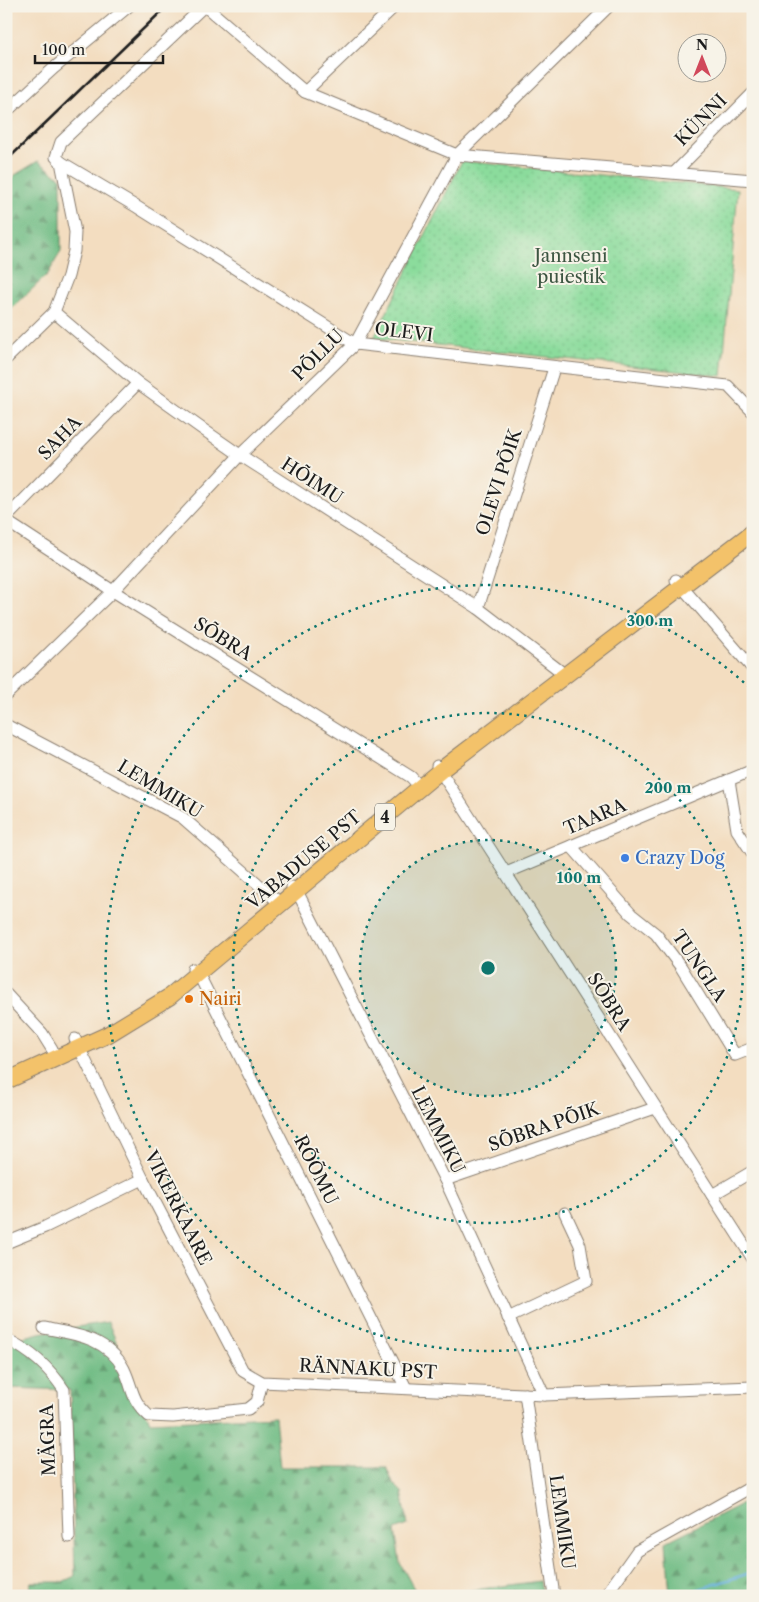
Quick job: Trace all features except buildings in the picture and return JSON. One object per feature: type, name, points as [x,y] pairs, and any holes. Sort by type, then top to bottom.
[{"type":"highway","name":"VABADUSE PST","points":[[438,768],[679,583],[753,522]]},
{"type":"highway","name":"VABADUSE PST","points":[[6,1081],[140,1007],[196,972],[418,784],[559,670],[753,532]]},
{"type":"highway","name":"VABADUSE PST","points":[[6,1069],[52,1049],[77,1043]]},
{"type":"street","points":[[6,112],[54,68],[128,6]]},
{"type":"street","points":[[6,359],[54,312],[68,276],[74,251],[75,232],[60,162],[56,157],[61,142],[205,6],[305,92],[457,155],[753,180]]},
{"type":"street","points":[[305,92],[395,6]]},
{"type":"street","name":"PÕLLU","points":[[6,696],[113,591],[240,455],[355,344],[457,155],[609,6]]},
{"type":"street","name":"KÜNNI","points":[[675,172],[753,93]]},
{"type":"street","name":"OLEVI","points":[[60,162],[136,207],[355,344],[554,368],[728,386],[753,412]]},
{"type":"street","name":"HÕIMU","points":[[54,312],[138,383],[240,455],[478,608],[559,670]]},
{"type":"street","name":"OLEVI PÕIK","points":[[478,608],[554,368]]},
{"type":"street","name":"SAHA","points":[[6,518],[138,383]]},
{"type":"street","name":"SÕBRA","points":[[6,521],[418,784]]},
{"type":"street","points":[[679,583],[753,669]]},
{"type":"street","name":"LEMMIKU","points":[[6,725],[183,818],[279,902]]},
{"type":"street","name":"SÕBRA","points":[[438,768],[753,1258]]},
{"type":"street","name":"TAARA","points":[[506,873],[753,770]]},
{"type":"street","points":[[729,780],[737,830],[753,854]]},
{"type":"street","name":"TUNGLA","points":[[571,846],[631,914],[656,934],[681,967],[735,1055],[753,1048]]},
{"type":"street","name":"LEMMIKU","points":[[294,889],[445,1180],[544,1395]]},
{"type":"street","name":"RÕÕMU","points":[[196,972],[406,1388]]},
{"type":"street","points":[[6,994],[42,1033],[52,1049]]},
{"type":"street","name":"VIKERKAARE","points":[[77,1043],[143,1179],[243,1371],[262,1382]]},
{"type":"street","name":"SÕBRA PÕIK","points":[[445,1180],[655,1108]]},
{"type":"street","points":[[712,1195],[753,1171]]},
{"type":"street","points":[[6,1243],[45,1227],[143,1179]]},
{"type":"street","points":[[508,1318],[586,1281],[580,1246],[565,1213]]},
{"type":"street","points":[[44,1328],[83,1335],[112,1350],[124,1369],[136,1404],[149,1416],[173,1417],[248,1409],[257,1402],[262,1382]]},
{"type":"street","name":"MÄGRA","points":[[6,1339],[28,1349],[54,1374],[64,1390],[69,1537]]},
{"type":"street","name":"RÄNNAKU PST","points":[[262,1382],[544,1395],[753,1387]]},
{"type":"street","name":"LEMMIKU","points":[[525,1394],[554,1596]]},
{"type":"street","points":[[605,1596],[637,1552],[753,1486]]},
{"type":"green space","points":[[38,161],[61,178],[61,251],[48,274],[6,314],[6,184],[15,175]]},
{"type":"green space","name":"Jannseni puiestik","points":[[462,161],[738,189],[722,376],[374,338]]},
{"type":"green space","points":[[108,1322],[150,1422],[275,1416],[280,1467],[386,1467],[393,1483],[402,1492],[408,1525],[395,1530],[400,1563],[418,1596],[27,1596],[31,1582],[62,1582],[75,1576],[70,1390],[6,1388],[6,1342],[39,1333]]},
{"type":"green space","points":[[753,1498],[753,1588],[748,1596],[670,1596],[666,1542]]},
{"type":"green space","points":[[540,1581],[543,1596],[429,1596]]},
{"type":"waterway","points":[[678,1596],[753,1572]]},
{"type":"railway","points":[[6,161],[167,6]]},
{"type":"place","name":"Crazy Dog","points":[[625,858]]},
{"type":"place","name":"Nairi","points":[[189,999]]}]
